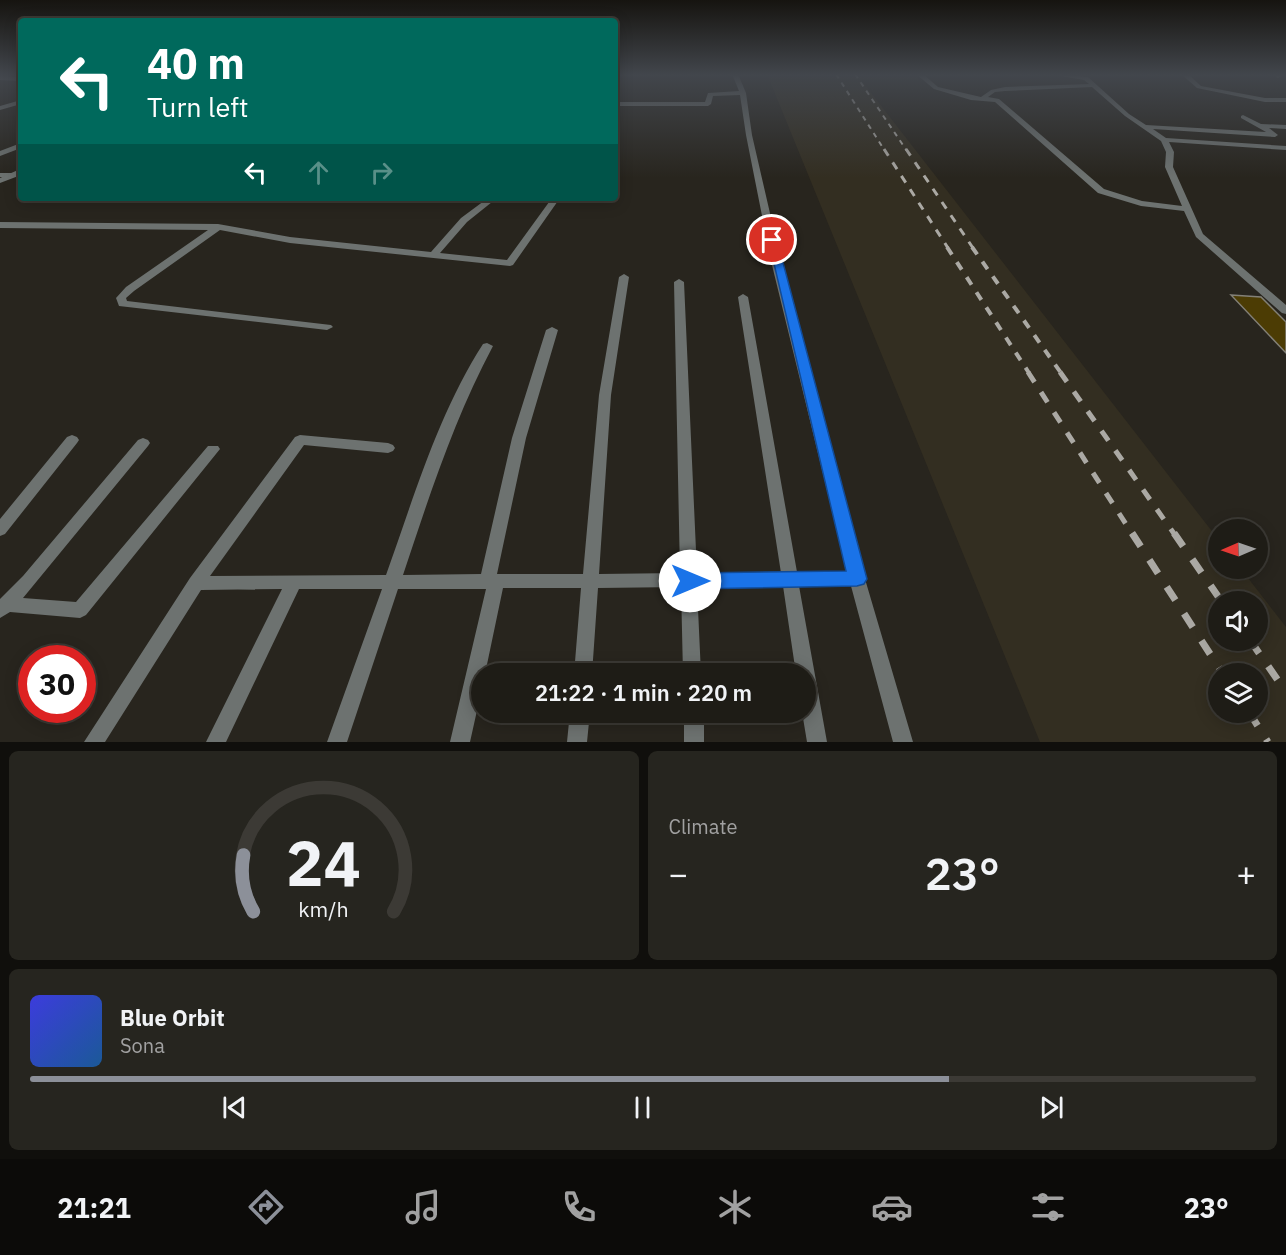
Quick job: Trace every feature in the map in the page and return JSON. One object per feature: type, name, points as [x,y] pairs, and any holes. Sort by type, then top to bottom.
[{"type":"street","points":[[745,109],[748,135],[776,261],[857,579],[903,742]]},
{"type":"street","points":[[1008,109],[1101,191],[1141,203],[1187,209]]},
{"type":"street","points":[[1120,109],[1164,140],[1170,152],[1169,167],[1199,235],[1286,311]]},
{"type":"street","points":[[1243,117],[1286,142]]},
{"type":"street","points":[[1260,126],[1286,127]]},
{"type":"street","points":[[1145,127],[1275,135]]},
{"type":"street","points":[[1164,140],[1286,148]]},
{"type":"street","points":[[0,154],[18,146]]},
{"type":"street","points":[[0,175],[17,173]]},
{"type":"street","points":[[0,181],[17,173]]},
{"type":"street","points":[[432,256],[464,220],[490,201]]},
{"type":"street","points":[[0,225],[218,227],[290,240],[510,263],[554,201]]},
{"type":"street","points":[[218,227],[130,289],[121,298],[123,303],[327,327]]},
{"type":"street","points":[[584,663],[605,395],[624,277]]},
{"type":"street","points":[[679,282],[692,663]]},
{"type":"street","points":[[743,297],[817,742]]},
{"type":"street","points":[[460,742],[519,438],[552,330]]},
{"type":"street","points":[[337,742],[435,458],[465,386],[486,346]]},
{"type":"street","points":[[94,742],[196,583],[300,440],[388,448]]},
{"type":"street","points":[[0,530],[72,441]]},
{"type":"street","points":[[3,607],[144,443]]},
{"type":"street","points":[[3,607],[80,610],[213,449]]},
{"type":"street","points":[[196,583],[857,579]]},
{"type":"street","points":[[216,742],[294,583]]},
{"type":"street","points":[[577,742],[579,723]]},
{"type":"street","points":[[693,723],[694,742]]},
{"type":"shaded area","points":[[781,109],[883,109],[1208,526],[1208,579],[1249,579],[1258,591],[1208,591],[1208,651],[1268,651],[1268,604],[1286,627],[1286,742],[1040,742]]},
{"type":"building","points":[[1231,295],[1261,297],[1286,322],[1286,353]]},
{"type":"railway","points":[[858,109],[885,151]]},
{"type":"railway","points":[[878,109],[907,151]]},
{"type":"railway","points":[[884,149],[948,248]]},
{"type":"railway","points":[[906,149],[973,248]]},
{"type":"railway","points":[[947,247],[1029,373]]},
{"type":"railway","points":[[972,247],[1061,373]]},
{"type":"railway","points":[[1028,372],[1133,535]]},
{"type":"railway","points":[[1060,372],[1175,535]]},
{"type":"railway","points":[[1132,533],[1216,663]]},
{"type":"railway","points":[[1174,533],[1214,591]]},
{"type":"railway","points":[[1258,651],[1286,692]]},
{"type":"railway","points":[[1256,723],[1268,742]]},
{"type":"route","points":[[690,581],[857,579],[772,240]]}]
